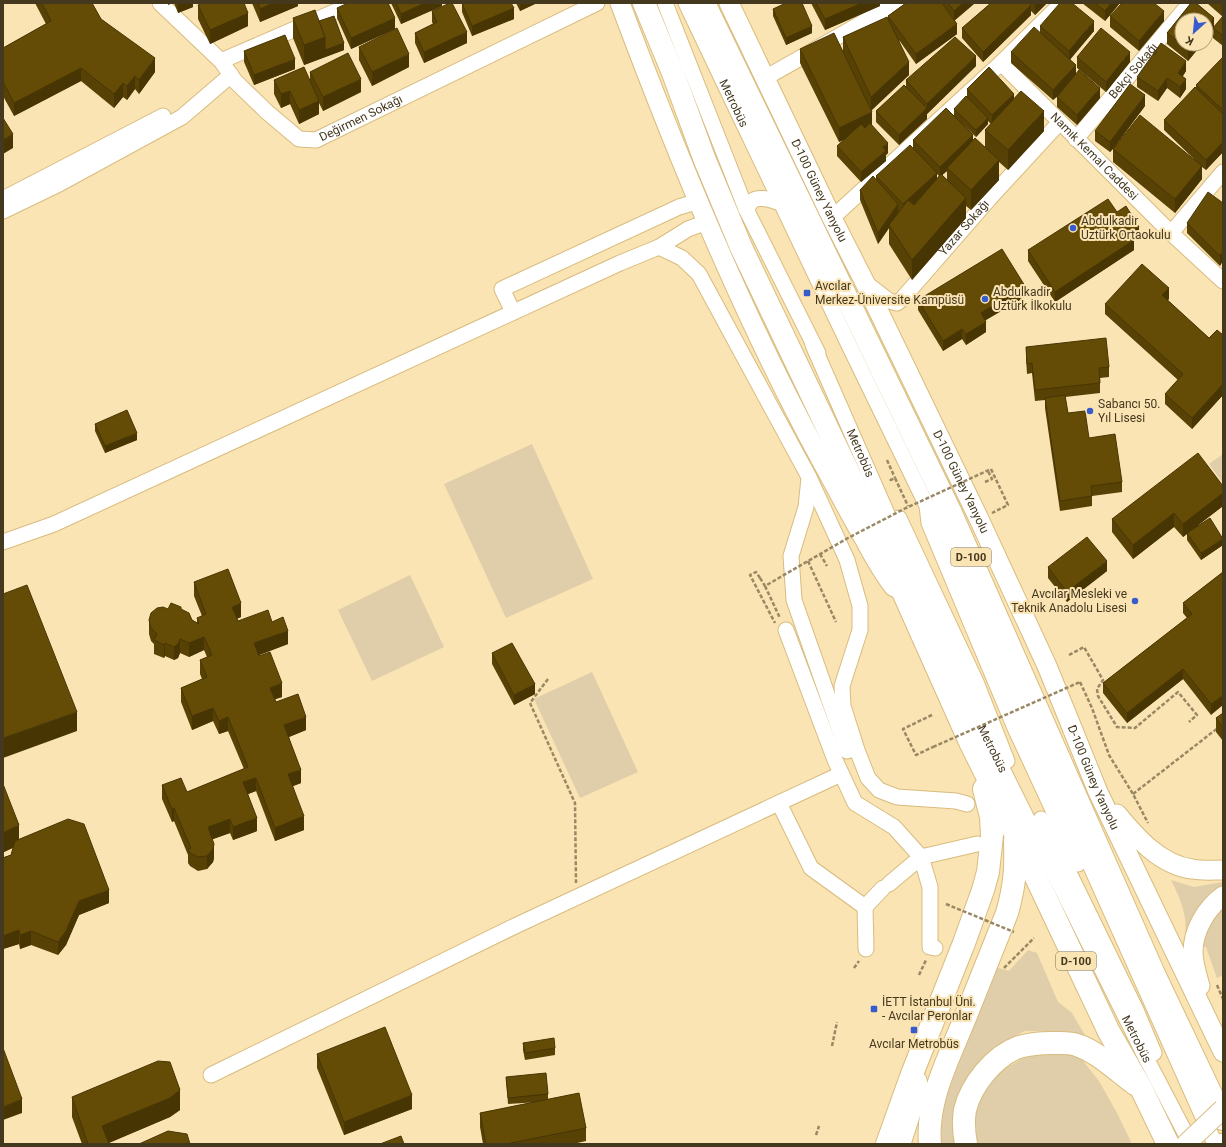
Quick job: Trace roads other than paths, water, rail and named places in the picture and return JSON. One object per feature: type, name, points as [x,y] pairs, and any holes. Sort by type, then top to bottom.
[{"type":"highway","name":"D-100","points":[[644,3],[673,73],[704,158],[741,247],[866,509],[970,742],[1110,1032],[1141,1088],[1168,1144]]},
{"type":"highway","name":"D-100","points":[[704,3],[950,511],[1154,974],[1223,1119]]},
{"type":"highway","points":[[887,1144],[912,1074],[964,943],[988,872],[992,835],[991,817],[970,742]]},
{"type":"highway","points":[[930,1144],[930,1114],[940,1081],[1007,912],[1013,893],[1016,871],[1015,833]]},
{"type":"highway","points":[[966,1144],[964,1131],[965,1111],[980,1078],[991,1066],[1018,1048],[1039,1042],[1076,1045],[1099,1057],[1141,1088]]},
{"type":"main road","points":[[620,3],[645,71],[698,201],[735,286],[806,432],[884,575],[911,610]]},
{"type":"main road","name":"D-100 Güney Yanyolu","points":[[730,3],[832,218],[979,519],[1047,666],[1098,792],[1223,1052]]},
{"type":"main road","points":[[1098,792],[1131,831],[1145,845],[1157,854],[1173,863],[1191,869],[1223,870]]},
{"type":"main road","points":[[1204,1013],[1193,951],[1197,931],[1205,915],[1216,901],[1223,896]]},
{"type":"main road","points":[[1186,1144],[1223,1109]]},
{"type":"street","name":"Değirmen Sokağı","points":[[160,3],[221,61],[235,81],[267,112],[299,139],[316,140],[597,3]]},
{"type":"street","points":[[221,61],[355,3]]},
{"type":"street","name":"Metrobüs","points":[[665,3],[746,209],[813,345],[854,423],[976,682],[1010,768],[1017,745],[1015,728]]},
{"type":"street","name":"Metrobüs","points":[[686,3],[927,506],[938,518],[1024,717],[1214,1144]]},
{"type":"street","points":[[765,78],[897,3]]},
{"type":"street","points":[[832,218],[1001,64],[1062,3]]},
{"type":"street","name":"Bekçi Sokağı","points":[[1076,139],[1190,3]]},
{"type":"street","name":"Namık Kemal Caddesi","points":[[1001,64],[1171,233],[1223,281]]},
{"type":"street","points":[[3,211],[59,184],[182,117],[231,75]]},
{"type":"street","points":[[3,199],[213,90]]},
{"type":"street","name":"Yazar Sokağı","points":[[864,281],[878,294],[889,301],[897,303],[902,299],[989,199],[1059,123]]},
{"type":"street","points":[[1171,233],[1223,172]]},
{"type":"street","points":[[746,209],[752,201],[758,199],[781,203]]},
{"type":"street","points":[[513,312],[502,289],[679,207],[698,201]]},
{"type":"street","points":[[3,542],[54,524],[620,263],[659,247],[688,229],[708,222]]},
{"type":"street","points":[[659,247],[682,258],[699,274],[809,477],[847,560],[860,606],[860,630],[842,686],[843,706],[857,750],[868,778],[879,790],[897,797],[956,801],[966,804],[950,808],[895,807],[875,799],[860,784],[794,600],[791,556],[806,507],[809,477]]},
{"type":"street","name":"Metrobüs","points":[[813,345],[974,712],[1191,1144]]},
{"type":"street","name":"Metrobüs","points":[[927,506],[929,523],[1015,728],[1175,1078],[1214,1144]]},
{"type":"street","points":[[786,630],[841,774],[855,803],[894,827],[921,857],[930,887],[930,947],[935,948]]},
{"type":"street","points":[[211,1075],[576,897],[841,774]]},
{"type":"street","points":[[779,803],[811,868],[865,907]]},
{"type":"street","name":"Metrobüs","points":[[1062,828],[1048,820],[1040,819],[1057,848],[1136,1010],[1194,1144]]},
{"type":"street","points":[[866,948],[865,907],[886,886],[921,857],[977,844]]},
{"type":"street","points":[[903,1144],[921,1088],[919,1080],[912,1074]]},
{"type":"place","name":"Abdulkadir Uztürk Ortaokulu","points":[[1073,228]]},
{"type":"place","name":"Avcılar Merkez-Üniversite Kampüsü","points":[[807,293]]},
{"type":"place","name":"Abdulkadir Uztürk İlkokulu","points":[[985,299]]},
{"type":"place","name":"Sabancı 50. Yıl Lisesi","points":[[1090,411]]},
{"type":"place","name":"Avcılar Mesleki ve Teknik Anadolu Lisesi","points":[[1135,601]]},
{"type":"place","name":"İETT İstanbul Üni. - Avcılar Peronlar","points":[[874,1009]]},
{"type":"place","name":"Avcılar Metrobüs","points":[[914,1030]]}]
